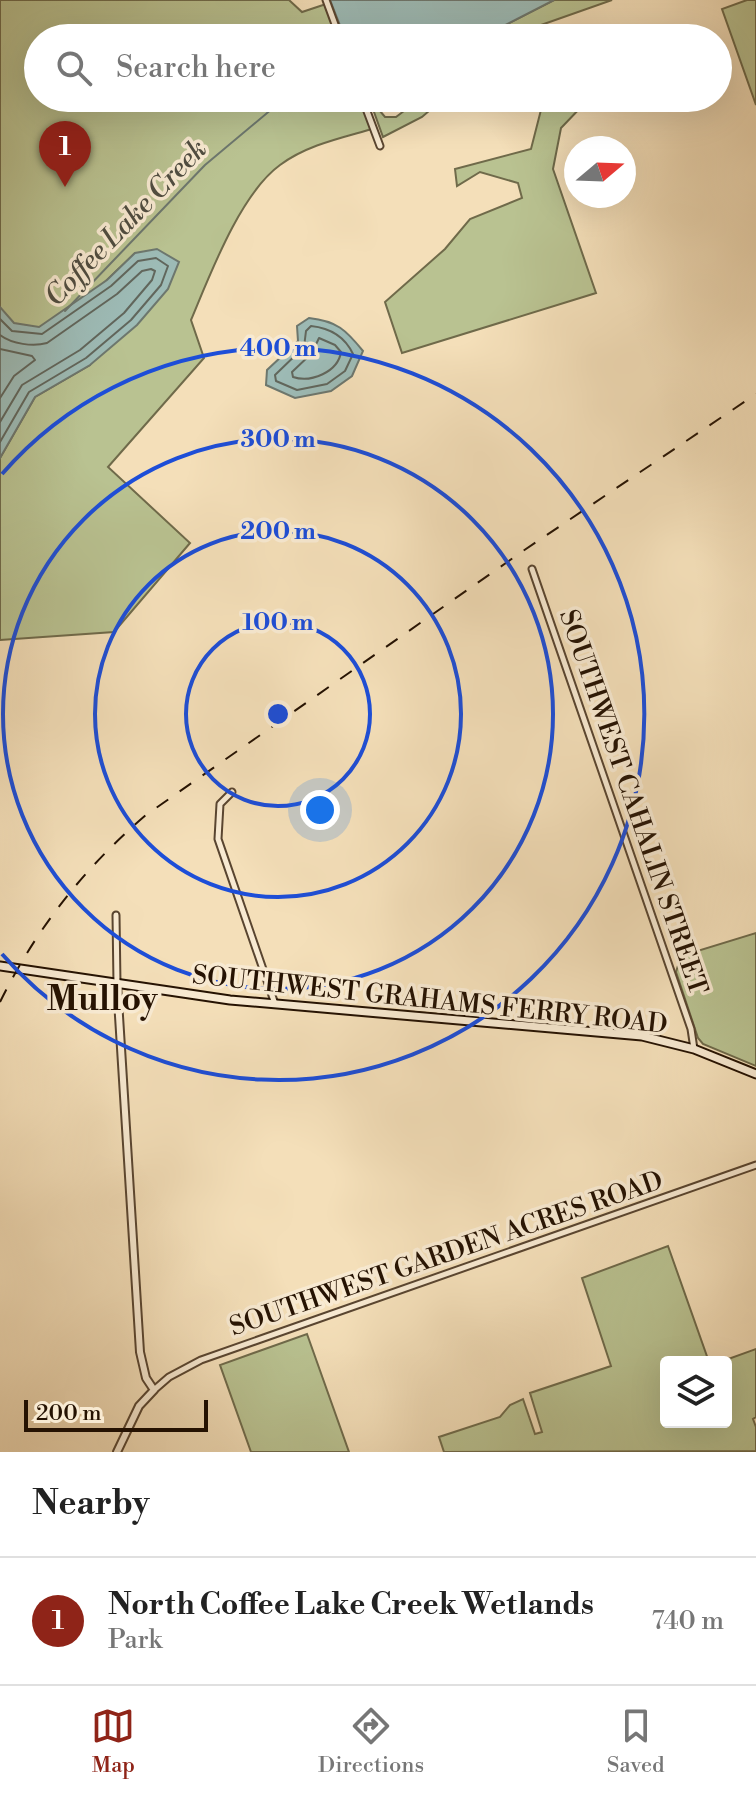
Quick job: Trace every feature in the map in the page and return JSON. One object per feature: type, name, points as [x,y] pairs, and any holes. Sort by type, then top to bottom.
[{"type":"main road","name":"SOUTHWEST GRAHAMS FERRY ROAD","points":[[0,966],[275,1004],[659,1040],[694,1049],[756,1074]]},
{"type":"street","points":[[326,0],[335,24]]},
{"type":"street","points":[[367,112],[380,146]]},
{"type":"street","name":"SOUTHWEST CAHALIN STREET","points":[[532,569],[691,1029],[694,1049]]},
{"type":"street","points":[[232,792],[220,804],[218,839],[275,1004]]},
{"type":"street","points":[[116,915],[117,984],[140,1352],[146,1378],[154,1390],[133,1415],[117,1452]]},
{"type":"street","name":"SOUTHWEST GARDEN ACRES ROAD","points":[[154,1390],[169,1377],[201,1360],[756,1165]]},
{"type":"green space","points":[[0,0],[289,0],[302,12],[326,4],[333,24],[24,24],[24,112],[366,112],[372,129],[301,152],[265,178],[228,236],[191,320],[204,358],[108,467],[190,543],[114,632],[0,640],[0,458],[35,397],[90,365],[135,253],[0,383]]},
{"type":"green space","points":[[554,0],[612,0],[544,24],[507,24]]},
{"type":"green space","points":[[756,0],[756,105],[732,37],[732,24],[727,24],[722,9]]},
{"type":"green space","points":[[374,112],[381,112],[385,117],[396,117],[403,112],[428,112],[422,117],[383,137]]},
{"type":"green space","points":[[540,112],[576,112],[561,128],[553,169],[596,293],[402,353],[385,302],[445,249],[470,219],[522,198],[518,183],[480,172],[457,186],[455,169],[531,149]]},
{"type":"green space","points":[[756,933],[756,1066],[703,1044],[698,1038],[676,972],[681,956]]},
{"type":"green space","points":[[668,1246],[707,1356],[660,1356],[660,1428],[732,1428],[732,1358],[756,1349],[756,1417],[753,1419],[756,1451],[444,1452],[439,1437],[500,1417],[510,1405],[523,1399],[535,1434],[542,1432],[530,1393],[611,1366],[582,1278]]},
{"type":"green space","points":[[307,1334],[349,1452],[251,1452],[220,1365]]},
{"type":"water","points":[[330,0],[554,0],[507,24],[339,24]]},
{"type":"water","points":[[157,249],[179,262],[168,289],[137,325],[90,365],[35,397],[0,458],[0,307],[14,323],[39,327],[107,280],[135,253]]},
{"type":"water","points":[[309,318],[327,321],[340,328],[363,351],[352,376],[331,391],[295,398],[266,385],[267,370],[298,341],[297,326]]},
{"type":"waterway","name":"Coffee Lake Creek","points":[[65,311],[205,165],[268,112]]},
{"type":"railway","points":[[0,1002],[29,949],[63,901],[102,856],[146,815],[523,551],[756,394]]},
{"type":"place","name":"North Coffee Lake Creek Wetlands","points":[[65,187]]},
{"type":"district","name":"Mulloy","points":[[102,998]]}]
